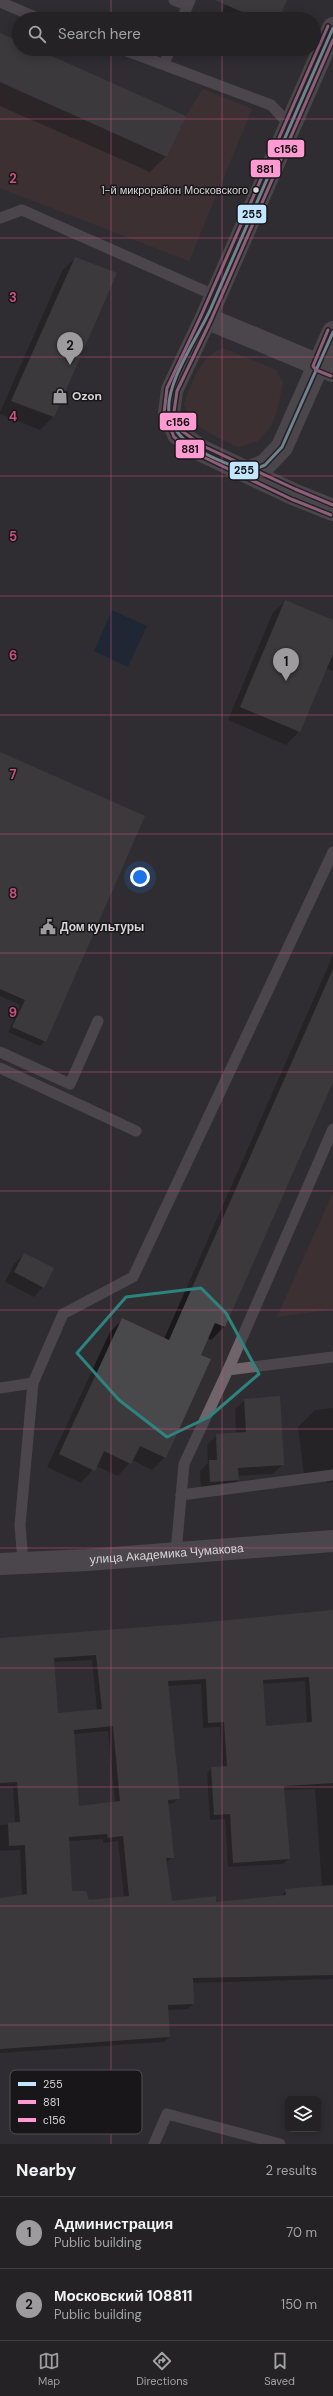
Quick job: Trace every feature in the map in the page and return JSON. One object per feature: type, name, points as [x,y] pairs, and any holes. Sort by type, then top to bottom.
[{"type":"street","points":[[321,55],[333,28]]},
{"type":"street","points":[[321,56],[216,296],[172,390],[169,414],[178,434],[200,450],[333,510]]},
{"type":"street","points":[[206,318],[326,369]]},
{"type":"street","points":[[248,472],[265,465],[282,447],[326,369],[333,332]]},
{"type":"street","name":"улица Академика Чумакова","points":[[0,1564],[87,1560],[333,1541]]},
{"type":"lane","points":[[174,0],[189,3]]},
{"type":"lane","points":[[0,2],[24,12]]},
{"type":"lane","points":[[142,56],[272,105],[290,125]]},
{"type":"lane","points":[[164,64],[167,56]]},
{"type":"lane","points":[[0,218],[22,210],[216,296]]},
{"type":"lane","points":[[23,1562],[20,1525],[33,1383],[63,1314],[133,1277],[333,852]]},
{"type":"lane","points":[[0,1052],[70,1084],[98,1021]]},
{"type":"lane","points":[[0,1068],[136,1130]]},
{"type":"lane","points":[[176,1552],[184,1464],[228,1370],[333,1129]]},
{"type":"lane","points":[[228,1370],[333,1357]]},
{"type":"lane","points":[[0,1388],[33,1383]]},
{"type":"lane","points":[[181,1495],[333,1475]]},
{"type":"lane","points":[[154,2144],[167,2114],[280,2144]]},
{"type":"highlighted area","points":[[201,1288],[226,1313],[259,1374],[209,1417],[167,1437],[119,1400],[77,1353],[126,1297]]},
{"type":"shaded area","points":[[0,82],[167,157],[186,116],[203,89],[252,109],[189,261],[0,188]]},
{"type":"shaded area","points":[[223,348],[276,370],[283,383],[276,414],[271,426],[258,441],[238,447],[213,435],[199,426],[188,413],[184,404],[202,364],[208,357]]},
{"type":"shaded area","points":[[333,1193],[333,1309],[277,1317]]},
{"type":"water","points":[[112,610],[147,626],[128,667],[94,651]]},
{"type":"building","points":[[215,0],[287,0],[282,12],[242,12]]},
{"type":"building","points":[[0,33],[12,38],[12,56],[52,56],[186,116],[167,157],[0,82]]},
{"type":"building","points":[[75,257],[117,273],[54,417],[11,401]]},
{"type":"building","points":[[285,600],[333,620],[333,654],[300,732],[240,707]]},
{"type":"building","name":"Дом культуры","points":[[0,752],[145,816],[46,1042],[12,1027],[25,1000],[0,989]]},
{"type":"building","points":[[333,969],[333,1082],[225,1327],[215,1323],[201,1355],[211,1359],[166,1458],[140,1446],[131,1464],[104,1451],[95,1471],[59,1454],[122,1318],[169,1340]]},
{"type":"building","points":[[24,1253],[54,1268],[44,1288],[14,1272]]},
{"type":"building","points":[[280,1396],[284,1465],[238,1468],[239,1480],[210,1482],[209,1460],[217,1460],[216,1434],[246,1432],[244,1399]]},
{"type":"building","points":[[333,1610],[333,1783],[284,1786],[290,1859],[233,1863],[230,1814],[214,1815],[211,1767],[227,1766],[224,1722],[208,1723],[206,1679],[168,1681],[180,1799],[168,1800],[174,1858],[166,1858],[172,1901],[216,1896],[216,1902],[286,1895],[285,1889],[333,1885],[333,1975],[193,1978],[194,2004],[168,2005],[170,2037],[0,2049],[0,1898],[27,1894],[25,1845],[9,1846],[8,1823],[20,1822],[17,1782],[0,1783],[0,1638],[198,1623]],"holes":[[[96,1655],[102,1709],[58,1713],[54,1658]],[[309,1677],[312,1722],[266,1726],[263,1680]],[[113,1726],[120,1801],[79,1806],[74,1730]],[[107,1834],[108,1838],[123,1836],[129,1896],[89,1900],[86,1891],[72,1891],[69,1837]]]},
{"type":"transit line","name":"881","points":[[321,42],[328,26]]},
{"type":"transit line","name":"255","points":[[321,56],[333,28]]},
{"type":"transit line","name":"с156","points":[[333,40],[211,320],[177,391],[174,412],[182,431],[203,446],[333,505]]},
{"type":"transit line","name":"881","points":[[315,56],[201,316],[167,388],[164,413],[174,437],[197,454],[291,499],[331,515]]},
{"type":"transit line","name":"255","points":[[321,56],[211,308],[177,374],[169,401],[169,413],[173,425],[189,444],[225,463],[248,472],[265,465],[282,447],[333,332]]},
{"type":"transit line","name":"881","points":[[328,330],[313,366],[316,370],[331,376]]},
{"type":"place","name":"1-й микрорайон Московского","points":[[256,190]]},
{"type":"place","name":"Московский 108811","points":[[70,365]]},
{"type":"place","name":"Ozon","points":[[60,396]]},
{"type":"place","name":"Администрация","points":[[286,681]]},
{"type":"place","name":"Дом культуры","points":[[48,927]]}]
